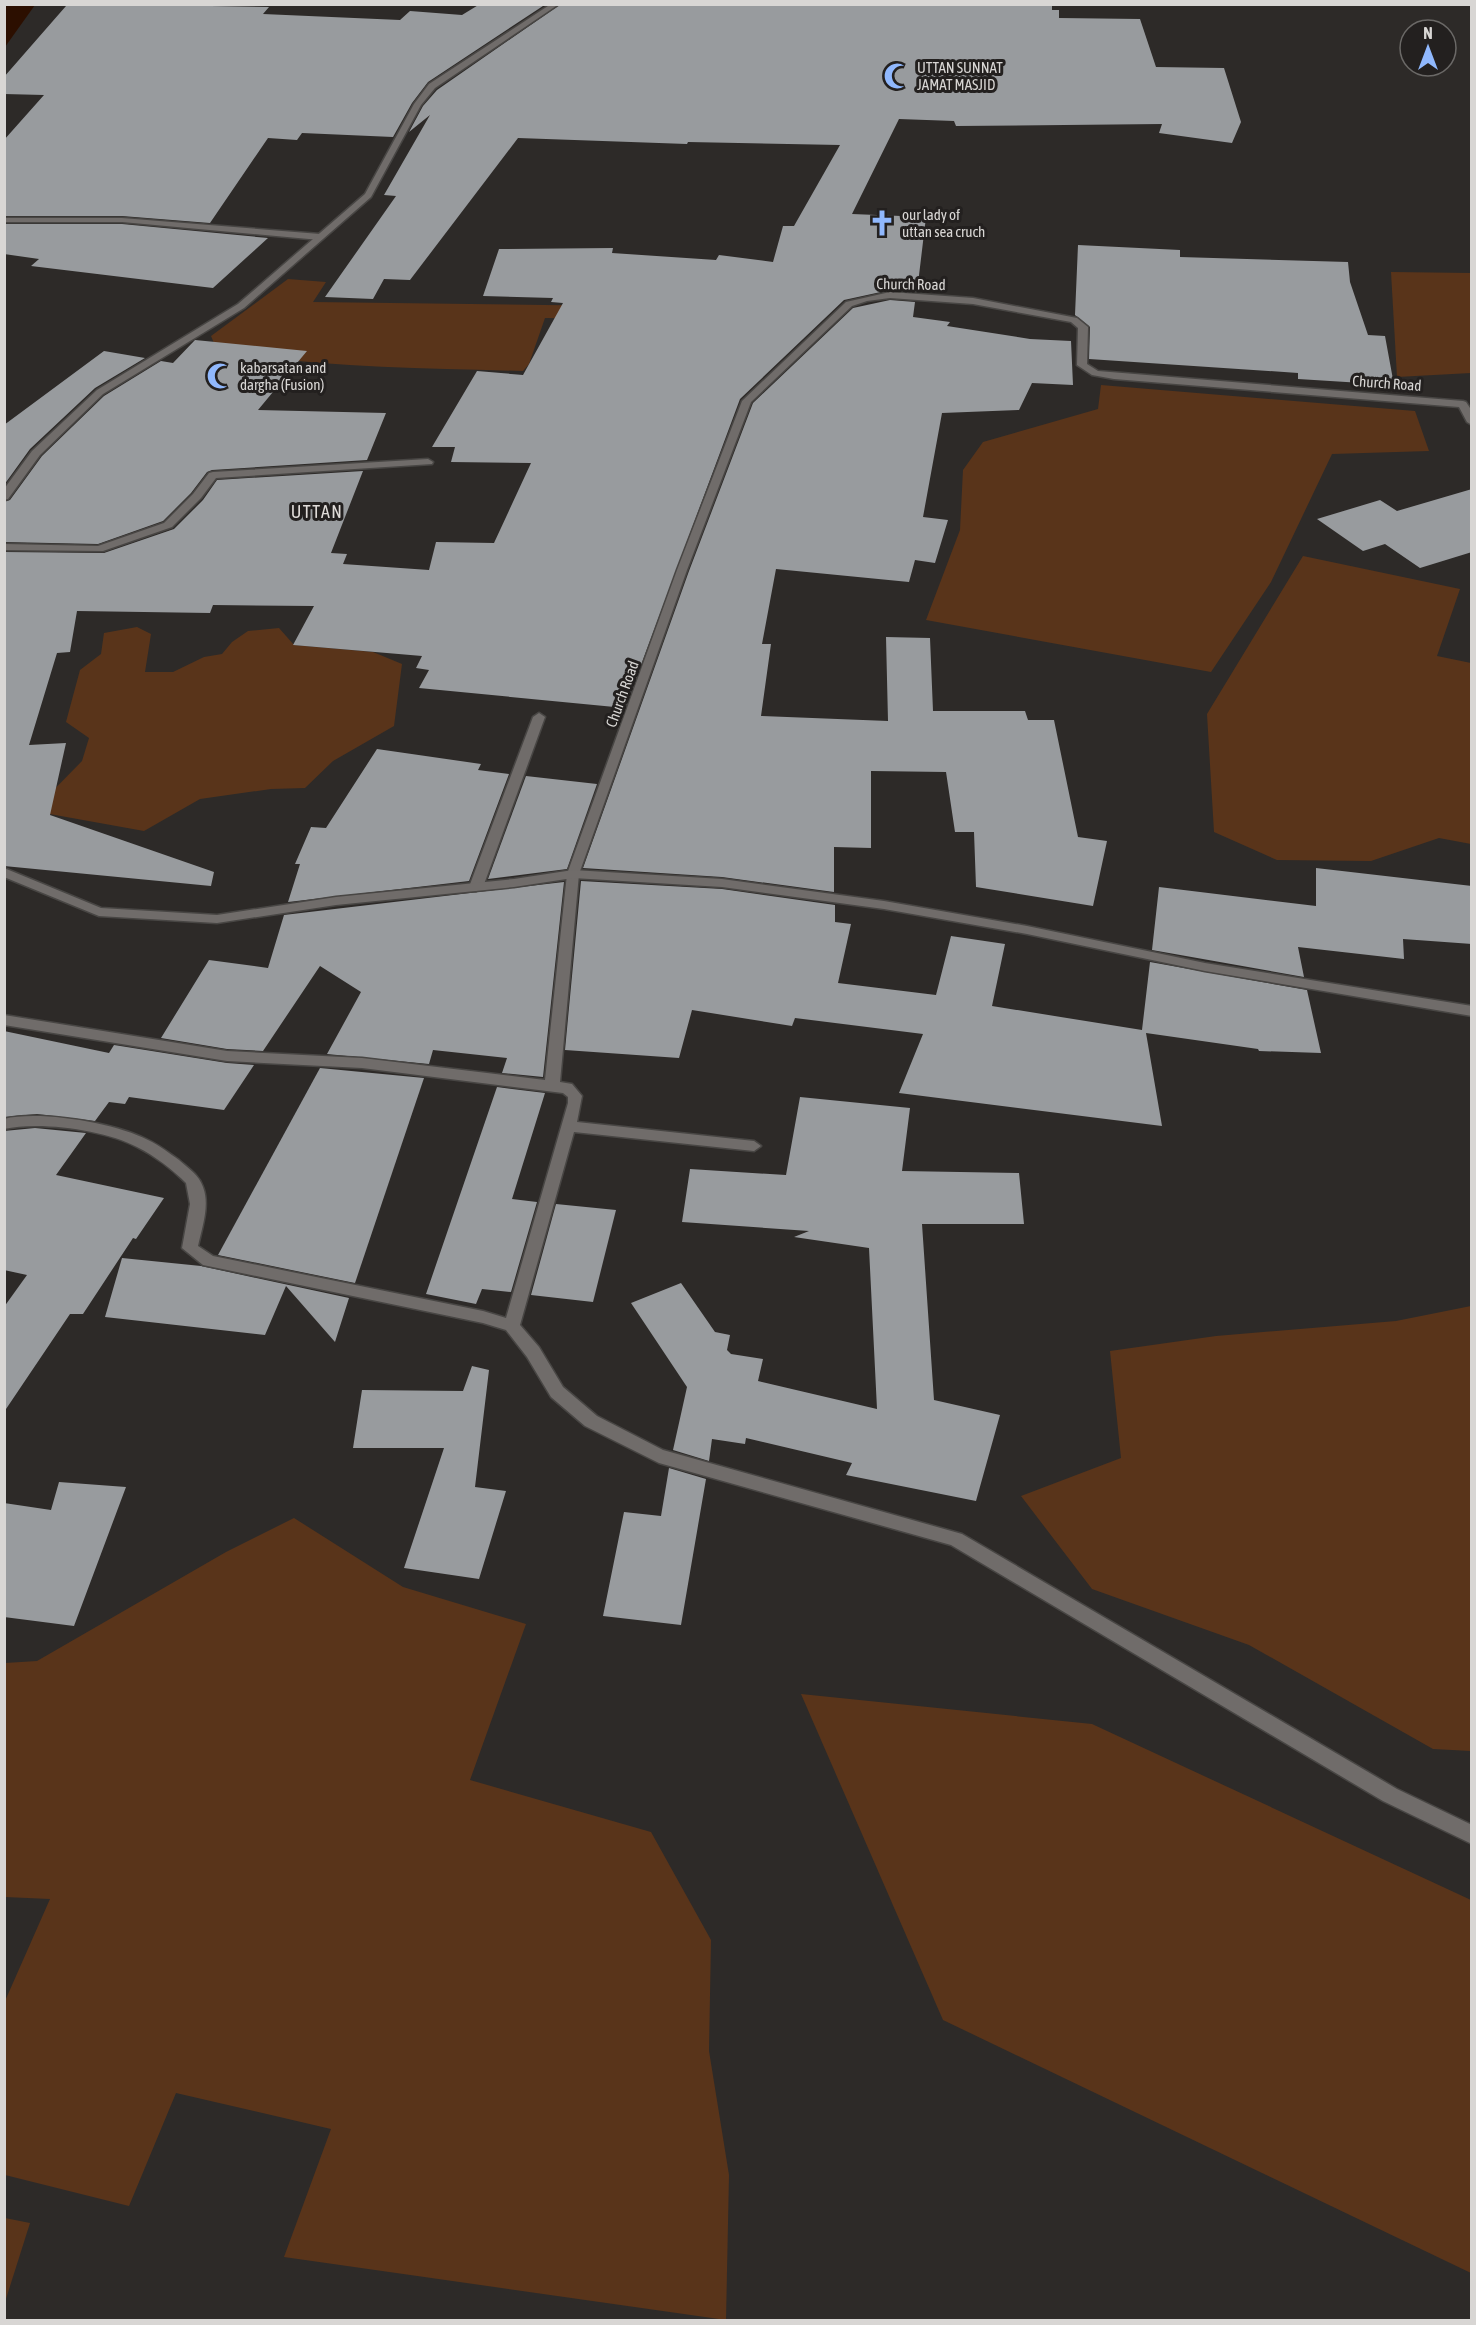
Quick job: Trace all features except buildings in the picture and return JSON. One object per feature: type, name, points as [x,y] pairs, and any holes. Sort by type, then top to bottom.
[{"type":"street","points":[[4,497],[36,453],[100,392],[241,306],[368,195],[418,104],[432,86],[556,4]]},
{"type":"street","points":[[4,220],[122,220],[195,224],[320,237]]},
{"type":"street","name":"Church Road","points":[[573,874],[747,401],[849,304],[890,295],[961,300],[1074,320],[1083,327],[1082,365],[1095,373],[1114,376],[1467,401]]},
{"type":"street","points":[[1467,401],[1472,422]]},
{"type":"street","points":[[4,547],[99,549],[168,525],[197,496],[213,475],[428,462]]},
{"type":"street","points":[[476,887],[539,717]]},
{"type":"street","points":[[4,872],[99,912],[217,919],[336,901],[476,887],[573,874],[722,883],[884,905],[1027,930],[1204,967],[1472,1011]]},
{"type":"street","points":[[552,1085],[573,874]]},
{"type":"street","points":[[4,1020],[227,1056],[362,1063],[567,1088],[574,1096],[575,1103],[512,1326]]},
{"type":"street","points":[[4,1124],[24,1119],[111,1131],[143,1143],[193,1180],[197,1198],[190,1248],[209,1261],[483,1317],[512,1326],[533,1352],[557,1392],[591,1421],[659,1456],[956,1539],[1390,1794],[1472,1835]]},
{"type":"street","points":[[567,1126],[754,1146]]},
{"type":"shaded area","points":[[4,5],[35,5],[5,47]]},
{"type":"shaded area","points":[[1391,272],[1471,273],[1471,373],[1397,377]]},
{"type":"shaded area","points":[[288,279],[326,282],[313,302],[620,306],[614,319],[545,318],[529,364],[523,371],[331,364],[217,350],[211,336]]},
{"type":"shaded area","points":[[1101,385],[1415,411],[1429,451],[1332,454],[1271,582],[1211,672],[926,620],[960,530],[963,470],[983,442],[1098,409]]},
{"type":"shaded area","points":[[1303,556],[1460,589],[1437,656],[1471,663],[1471,844],[1439,838],[1371,861],[1277,860],[1214,832],[1207,714]]},
{"type":"shaded area","points":[[137,627],[151,634],[145,672],[173,672],[204,657],[222,654],[232,642],[248,631],[279,628],[294,645],[373,652],[402,664],[394,726],[333,761],[305,788],[271,789],[200,799],[144,831],[33,811],[82,761],[89,738],[66,722],[80,670],[101,654],[104,633]]},
{"type":"shaded area","points":[[1471,1306],[1471,1751],[1433,1749],[1249,1645],[1092,1589],[1021,1496],[1121,1458],[1110,1351],[1216,1336],[1396,1321]]},
{"type":"shaded area","points":[[294,1518],[403,1587],[526,1624],[470,1780],[651,1832],[711,1940],[709,2051],[729,2175],[726,2320],[284,2257],[331,2129],[176,2093],[129,2206],[5,2175],[5,2001],[50,1899],[5,1897],[5,1663],[37,1661],[226,1552]]},
{"type":"shaded area","points":[[801,1694],[1092,1724],[1471,1900],[1471,2273],[943,2020]]},
{"type":"shaded area","points":[[4,2218],[30,2223],[5,2302]]},
{"type":"place","name":"UTTAN SUNNAT JAMAT MASJID","points":[[897,76]]},
{"type":"place","name":"our lady of uttan sea cruch","points":[[882,223]]},
{"type":"place","name":"kabarsatan and dargha (Fusion)","points":[[220,376]]},
{"type":"district","name":"UTTAN","points":[[317,511]]}]
